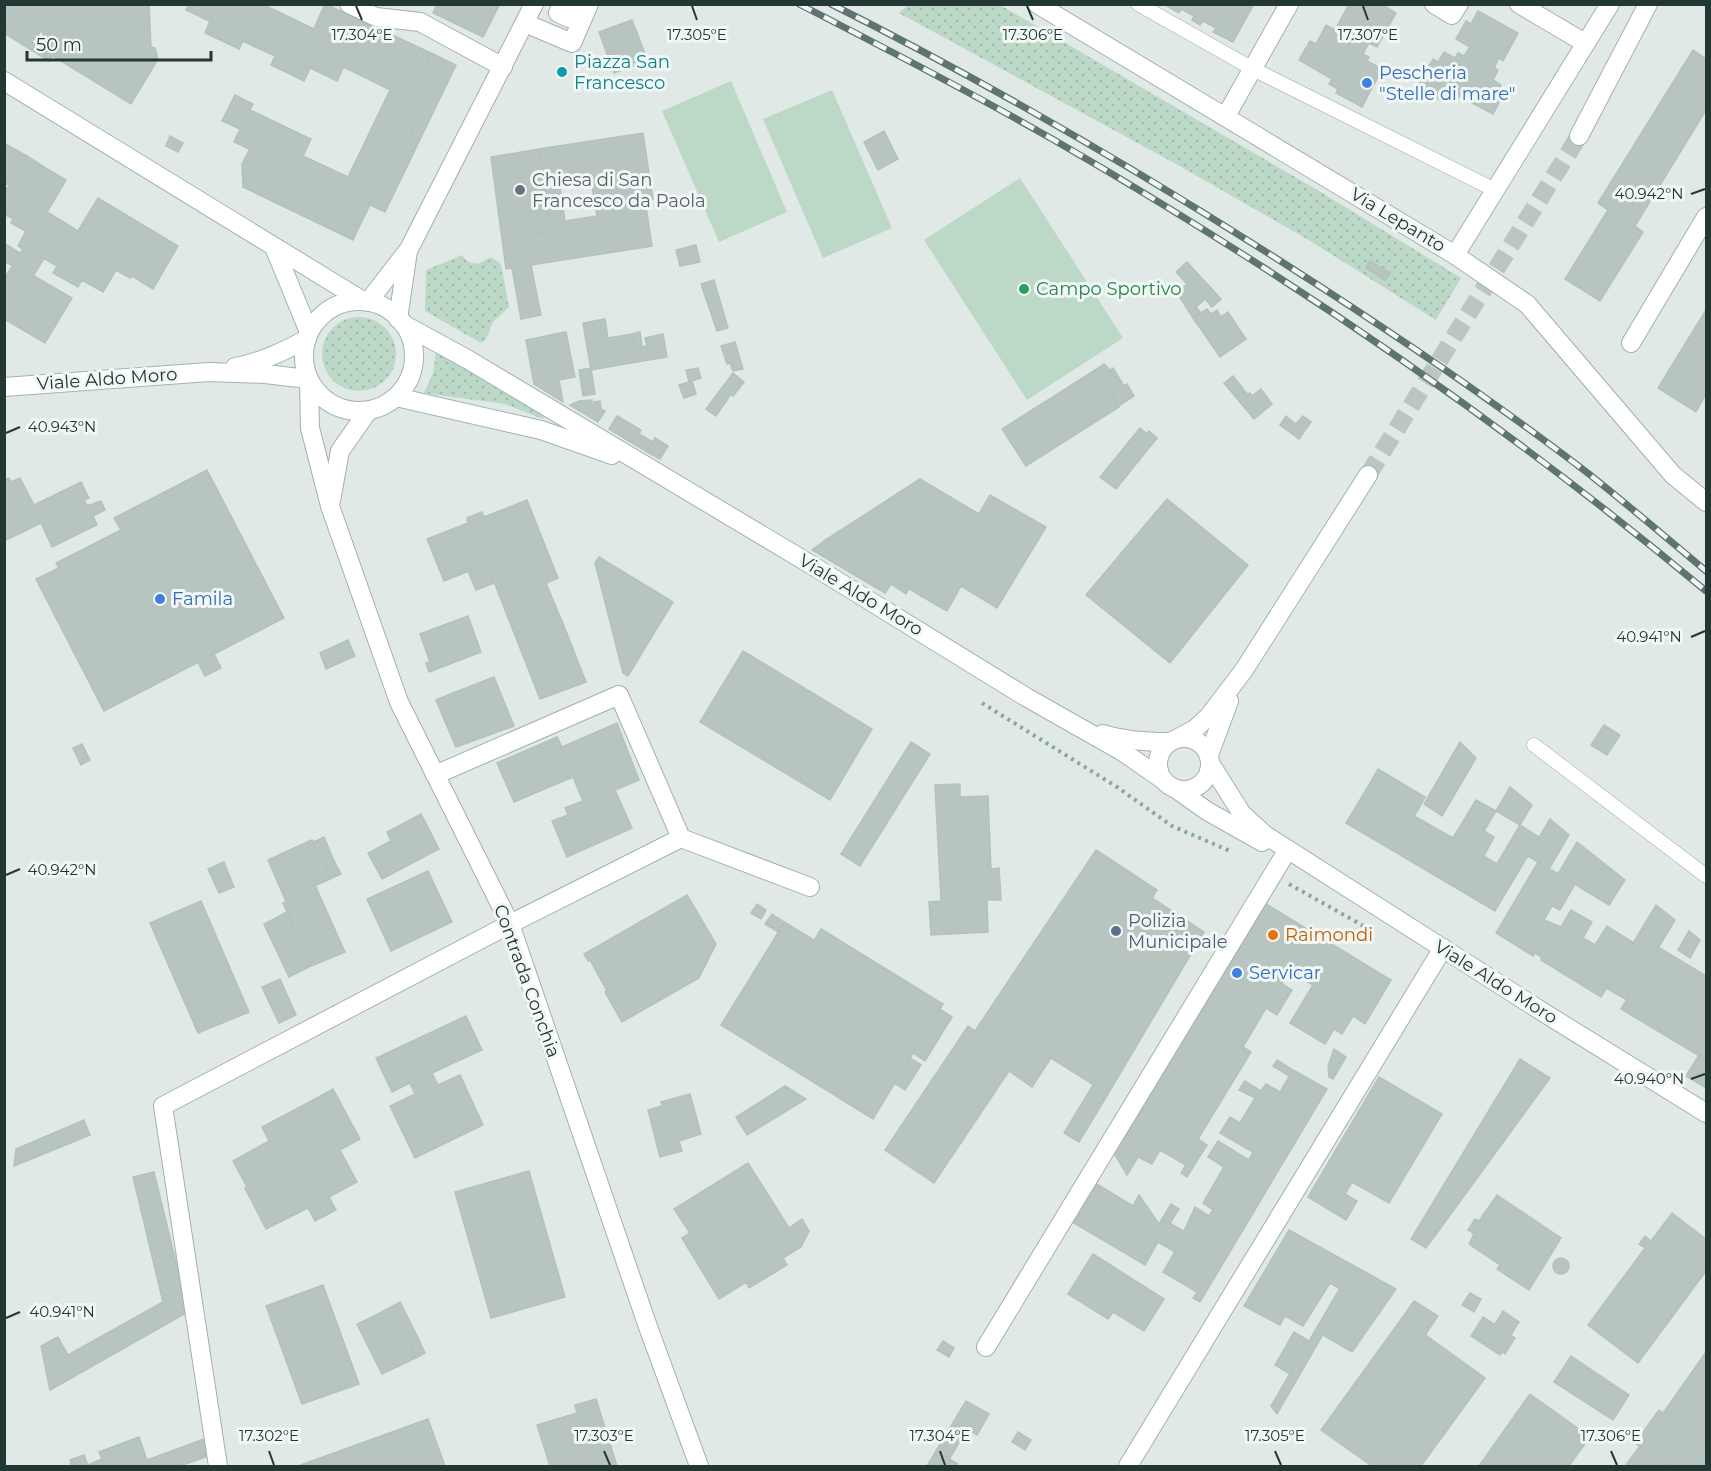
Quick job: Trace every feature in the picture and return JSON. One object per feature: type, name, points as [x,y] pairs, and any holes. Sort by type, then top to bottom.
[{"type":"street","points":[[349,4],[376,17],[420,22],[503,67]]},
{"type":"street","points":[[366,301],[409,249],[534,4]]},
{"type":"street","points":[[562,4],[558,13],[569,18],[576,4]]},
{"type":"street","points":[[525,23],[572,43],[589,4]]},
{"type":"street","name":"Via Lepanto","points":[[1036,4],[1455,255],[1527,304],[1673,474],[1707,502]]},
{"type":"street","points":[[1226,116],[1289,4]]},
{"type":"street","points":[[1434,4],[1452,15],[1459,4]]},
{"type":"street","points":[[1519,4],[1585,43]]},
{"type":"street","points":[[1455,255],[1610,4]]},
{"type":"street","points":[[1579,136],[1648,4]]},
{"type":"street","points":[[4,81],[366,301]]},
{"type":"street","points":[[1631,343],[1707,217]]},
{"type":"street","points":[[274,247],[308,335]]},
{"type":"street","points":[[401,321],[409,249]]},
{"type":"street","points":[[366,301],[380,304],[393,312],[401,321],[411,336],[415,353],[413,369],[407,385],[396,397],[383,407],[368,411],[350,411],[334,406],[320,396],[309,380],[304,365],[304,348],[308,335],[318,318],[331,308],[347,302],[366,301]]},
{"type":"street","name":"Viale Aldo Moro","points":[[401,321],[1145,766],[1207,811],[1257,840],[1287,850]]},
{"type":"street","name":"Viale Aldo Moro","points":[[4,387],[209,372],[245,366],[281,352],[308,335]]},
{"type":"street","name":"Viale Aldo Moro","points":[[209,372],[265,374],[309,380]]},
{"type":"street","name":"Contrada Conchia","points":[[309,380],[310,428],[330,506],[399,702],[510,924],[643,1312],[699,1467]]},
{"type":"street","name":"Viale Aldo Moro","points":[[396,397],[541,430],[655,472]]},
{"type":"street","name":"Contrada Conchia","points":[[330,506],[340,451],[368,411]]},
{"type":"street","points":[[1244,670],[1223,714],[1206,777],[1201,784],[1185,790],[1169,784],[1158,762],[1160,754],[1174,740],[1194,729],[1209,716],[1244,670],[1368,476]]},
{"type":"street","points":[[435,775],[618,695],[681,838],[810,887]]},
{"type":"street","name":"Viale Aldo Moro","points":[[1066,719],[1114,738],[1151,742],[1174,740]]},
{"type":"street","points":[[1174,740],[1185,737],[1200,743],[1209,759]]},
{"type":"street","name":"Viale Aldo Moro","points":[[1209,759],[1242,814],[1265,835],[1707,1113]]},
{"type":"street","points":[[218,1467],[163,1106],[510,924],[681,838]]},
{"type":"street","points":[[986,1347],[1287,850]]},
{"type":"street","points":[[1128,1467],[1443,948]]},
{"type":"lane","points":[[1138,4],[1253,69],[1495,190]]},
{"type":"lane","points":[[1534,745],[1707,876]]},
{"type":"path","points":[[982,703],[1117,787],[1172,826],[1234,853]]},
{"type":"path","points":[[1272,874],[1376,933]]},
{"type":"green space","points":[[908,5],[1000,5],[1319,191],[1461,278],[1436,320],[1307,239],[1178,165],[899,13]]},
{"type":"green space","points":[[731,81],[787,212],[719,242],[662,111]]},
{"type":"green space","points":[[832,90],[892,228],[823,258],[763,119]]},
{"type":"green space","name":"Campo Sportivo","points":[[1020,178],[1123,338],[1027,400],[924,240]]},
{"type":"green space","points":[[462,255],[468,262],[478,264],[491,257],[501,264],[509,307],[493,322],[486,339],[481,343],[425,311],[426,270]]},
{"type":"green space","points":[[359,317],[380,323],[390,333],[396,354],[390,375],[380,385],[359,391],[338,385],[328,375],[322,354],[328,333],[338,323]]},
{"type":"green space","points":[[436,351],[546,416],[543,419],[505,404],[424,393],[433,373]]},
{"type":"building","points":[[4,4],[149,4],[151,47],[155,48],[158,59],[131,104],[53,56],[49,61],[4,33],[7,28],[4,26]]},
{"type":"building","points":[[189,4],[262,4],[314,29],[320,15],[359,34],[337,81],[277,52],[275,56],[253,46],[255,43],[186,10]]},
{"type":"building","points":[[325,4],[382,30],[360,75],[343,67],[359,34],[320,15]]},
{"type":"building","points":[[437,4],[500,4],[483,37],[433,13]]},
{"type":"building","points":[[1254,4],[1233,42],[1213,32],[1216,28],[1203,21],[1200,25],[1192,20],[1194,16],[1181,9],[1179,13],[1165,5]]},
{"type":"building","points":[[1349,4],[1381,4],[1396,13],[1377,47],[1369,43],[1363,54],[1369,57],[1367,61],[1382,69],[1362,107],[1336,93],[1338,89],[1329,84],[1332,79],[1299,60],[1310,41],[1316,44],[1326,25],[1335,30]]},
{"type":"building","points":[[1478,11],[1518,33],[1503,61],[1499,58],[1494,68],[1498,70],[1493,80],[1501,85],[1497,92],[1503,95],[1493,114],[1459,96],[1455,102],[1442,96],[1440,100],[1417,87],[1433,59],[1438,62],[1444,52],[1455,58],[1458,53],[1464,56],[1470,47],[1456,39],[1466,21],[1471,24]]},
{"type":"building","points":[[632,20],[648,61],[614,73],[599,32]]},
{"type":"building","points":[[210,21],[255,43],[253,46],[243,41],[239,49],[205,33]]},
{"type":"building","points":[[382,30],[431,53],[426,64],[441,71],[383,194],[377,191],[359,227],[285,192],[295,170],[234,142],[240,129],[222,121],[235,95],[253,104],[250,110],[311,139],[303,156],[348,177],[390,90],[360,75]]},
{"type":"building","points":[[1693,50],[1706,59],[1706,110],[1635,226],[1643,232],[1600,301],[1565,279],[1608,210],[1598,203]]},
{"type":"building","points":[[277,52],[310,68],[304,81],[271,65]]},
{"type":"building","points":[[431,53],[456,65],[385,212],[370,205],[377,191],[383,194],[441,71],[426,64]]},
{"type":"building","points":[[884,131],[898,159],[878,170],[864,142]]},
{"type":"building","points":[[643,133],[653,199],[645,200],[652,246],[531,265],[541,315],[521,319],[512,268],[506,269],[502,239],[547,232],[546,224],[550,223],[539,149]],"holes":[[[590,175],[597,216],[565,221],[559,180]]]},
{"type":"building","points":[[170,136],[183,143],[178,152],[166,146]]},
{"type":"building","points":[[4,143],[27,156],[10,185],[4,183]]},
{"type":"building","points":[[250,149],[295,170],[285,192],[359,227],[353,240],[243,187],[242,164]]},
{"type":"building","name":"Chiesa di San Francesco da Paola","points":[[539,149],[550,223],[546,224],[547,232],[502,239],[491,157]]},
{"type":"building","points":[[27,156],[44,167],[13,219],[4,214],[4,193]]},
{"type":"building","points":[[44,167],[66,180],[47,212],[78,231],[98,198],[178,246],[153,289],[132,276],[130,278],[116,270],[103,292],[82,280],[78,287],[53,273],[57,266],[18,246],[26,231],[11,223]]},
{"type":"building","points":[[7,245],[20,253],[13,266],[4,261],[4,249]]},
{"type":"building","points":[[696,245],[700,262],[680,266],[676,250]]},
{"type":"building","points":[[23,249],[44,258],[28,285],[8,273]]},
{"type":"building","points":[[1370,261],[1390,273],[1385,280],[1366,268]]},
{"type":"building","points":[[1187,262],[1221,299],[1212,307],[1205,299],[1196,307],[1201,313],[1193,318],[1177,293],[1187,284],[1176,272]]},
{"type":"building","points":[[8,273],[28,285],[34,276],[72,298],[45,343],[6,320],[4,322],[4,280]]},
{"type":"building","points":[[714,280],[728,328],[717,331],[701,284]]},
{"type":"building","points":[[1207,309],[1211,314],[1217,310],[1221,317],[1228,312],[1246,339],[1220,357],[1193,318]]},
{"type":"building","points":[[1706,310],[1706,394],[1696,412],[1658,388]]},
{"type":"building","points":[[605,319],[608,338],[632,334],[634,348],[647,346],[645,338],[663,334],[667,357],[591,370],[583,323]]},
{"type":"building","points":[[566,332],[575,377],[559,380],[563,402],[534,384],[526,340]]},
{"type":"building","points":[[640,332],[642,347],[634,348],[632,334]]},
{"type":"building","points":[[735,342],[743,369],[733,371],[730,363],[727,364],[721,346]]},
{"type":"building","points":[[1104,364],[1110,370],[1113,368],[1124,386],[1111,394],[1095,370]]},
{"type":"building","points":[[591,368],[595,394],[583,396],[579,370]]},
{"type":"building","points":[[698,368],[701,378],[689,382],[686,370]]},
{"type":"building","points":[[1095,370],[1119,407],[1026,466],[1002,429]]},
{"type":"building","points":[[733,373],[744,382],[733,396],[731,394],[716,416],[706,409]]},
{"type":"building","points":[[1233,376],[1248,395],[1250,393],[1252,396],[1261,389],[1272,404],[1254,419],[1224,383]]},
{"type":"building","points":[[692,381],[696,394],[684,398],[679,385]]},
{"type":"building","points":[[1127,384],[1134,396],[1119,406],[1111,394]]},
{"type":"building","points":[[592,400],[592,405],[600,401],[601,409],[605,411],[598,422],[570,405],[579,401]]},
{"type":"building","points":[[617,416],[641,430],[639,434],[653,442],[647,452],[609,429]]},
{"type":"building","points":[[1286,416],[1296,424],[1303,416],[1311,422],[1299,439],[1280,425]]},
{"type":"building","points":[[1140,428],[1147,434],[1149,431],[1157,438],[1116,489],[1100,477]]},
{"type":"building","points":[[655,438],[668,446],[660,459],[647,452]]},
{"type":"building","name":"Famila","points":[[207,470],[284,618],[104,711],[36,579],[59,568],[56,563],[121,530],[114,518]]},
{"type":"building","points":[[9,478],[11,482],[20,478],[34,505],[81,482],[89,498],[84,500],[87,506],[101,501],[105,510],[93,516],[97,525],[52,547],[41,523],[4,541],[4,480]]},
{"type":"building","points":[[920,479],[979,514],[990,495],[1046,527],[997,608],[961,586],[947,611],[938,606],[948,589],[931,579],[921,596],[827,539]]},
{"type":"building","points":[[1167,499],[1248,565],[1170,663],[1086,595]]},
{"type":"building","points":[[527,500],[558,578],[546,583],[558,612],[554,614],[560,628],[564,626],[586,682],[540,699],[487,564],[444,581],[427,539],[468,523],[467,518],[482,512],[484,517]]},
{"type":"building","points":[[827,539],[909,588],[906,594],[891,584],[885,593],[812,550]]},
{"type":"building","points":[[599,557],[673,602],[628,676],[623,673],[595,563]]},
{"type":"building","points":[[487,564],[494,583],[476,590],[468,571]]},
{"type":"building","points":[[931,579],[948,589],[938,606],[921,596]]},
{"type":"building","points":[[558,612],[564,626],[560,628],[554,614]]},
{"type":"building","points":[[468,616],[481,652],[429,672],[426,663],[430,662],[420,634]]},
{"type":"building","points":[[348,640],[355,656],[326,669],[320,653]]},
{"type":"building","points":[[743,651],[872,729],[830,800],[700,722]]},
{"type":"building","points":[[214,654],[221,668],[205,676],[198,662]]},
{"type":"building","points":[[494,677],[514,726],[456,747],[446,724],[458,719],[448,695]]},
{"type":"building","points":[[448,695],[458,719],[446,724],[436,700]]},
{"type":"building","points":[[617,723],[639,780],[615,790],[632,828],[567,857],[552,821],[568,815],[565,808],[583,801],[573,777],[514,802],[497,763],[557,737],[562,747]]},
{"type":"building","points":[[1604,725],[1620,735],[1607,755],[1591,745]]},
{"type":"building","points":[[911,742],[930,754],[860,866],[841,854]]},
{"type":"building","points":[[1460,742],[1476,758],[1442,816],[1424,804]]},
{"type":"building","points":[[82,744],[90,760],[81,765],[73,748]]},
{"type":"building","points":[[1378,769],[1425,797],[1419,808],[1372,780]]},
{"type":"building","points":[[1372,780],[1419,808],[1414,816],[1453,838],[1476,800],[1496,811],[1484,831],[1494,837],[1484,856],[1497,864],[1520,825],[1539,837],[1495,911],[1346,823]]},
{"type":"building","points":[[960,784],[960,797],[988,796],[991,869],[999,868],[1001,900],[987,900],[988,932],[931,935],[929,902],[941,901],[935,785]]},
{"type":"building","points":[[1510,787],[1532,805],[1520,825],[1496,811]]},
{"type":"building","points":[[421,814],[439,849],[382,879],[368,853],[391,841],[387,832]]},
{"type":"building","points":[[1550,819],[1569,835],[1549,869],[1528,856]]},
{"type":"building","points":[[324,837],[335,863],[325,867],[330,879],[285,899],[268,860]]},
{"type":"building","points":[[1577,842],[1625,880],[1609,905],[1558,874]]},
{"type":"building","points":[[1096,850],[1157,890],[1152,898],[1204,932],[1108,1094],[1051,1058],[1032,1087],[1009,1071],[934,1183],[885,1150],[968,1026],[975,1031]]},
{"type":"building","points":[[224,862],[234,887],[219,893],[208,869]]},
{"type":"building","points":[[1538,862],[1575,884],[1560,910],[1552,906],[1544,920],[1561,927],[1571,910],[1592,922],[1583,938],[1595,945],[1607,926],[1634,943],[1601,997],[1541,960],[1542,958],[1535,953],[1533,956],[1496,933]]},
{"type":"building","points":[[335,863],[341,874],[330,879],[325,867]]},
{"type":"building","points":[[428,871],[452,922],[391,951],[367,899]]},
{"type":"building","points":[[315,885],[345,952],[311,966],[283,903],[286,902],[285,899]]},
{"type":"building","points":[[687,895],[716,944],[699,978],[622,1022],[590,960],[588,961],[584,954]]},
{"type":"building","points":[[201,901],[249,1012],[198,1033],[150,923]]},
{"type":"building","points":[[757,904],[766,910],[761,919],[751,913]]},
{"type":"building","points":[[1266,904],[1391,980],[1365,1024],[1353,1016],[1342,1034],[1334,1029],[1325,1044],[1290,1023],[1313,985],[1290,971],[1282,984],[1292,990],[1277,1015],[1256,1002],[1232,1040],[1251,1052],[1198,1139],[1207,1145],[1187,1177],[1181,1173],[1186,1165],[1160,1150],[1152,1164],[1138,1157],[1127,1175],[1114,1153]]},
{"type":"building","points":[[1656,905],[1675,920],[1627,1000],[1606,988]]},
{"type":"building","points":[[287,912],[311,966],[289,977],[264,924]]},
{"type":"building","points":[[772,914],[784,922],[778,932],[765,924]]},
{"type":"building","points":[[784,922],[814,940],[806,954],[776,936]]},
{"type":"building","points":[[821,929],[943,1004],[873,1119],[721,1025],[776,936],[806,954]]},
{"type":"building","points":[[1689,931],[1700,940],[1690,958],[1678,950]]},
{"type":"building","points":[[1658,947],[1706,976],[1706,1060],[1621,1009]]},
{"type":"building","points":[[280,979],[296,1015],[279,1023],[262,987]]},
{"type":"building","points":[[1256,1002],[1266,1008],[1243,1047],[1232,1040]]},
{"type":"building","points":[[940,1009],[952,1017],[925,1061],[913,1053]]},
{"type":"building","points":[[466,1016],[482,1050],[432,1073],[438,1085],[460,1075],[483,1125],[415,1158],[390,1106],[415,1094],[410,1083],[392,1092],[376,1058]]},
{"type":"building","points":[[1334,1049],[1346,1057],[1333,1079],[1329,1077],[1328,1066]]},
{"type":"building","points":[[1699,1055],[1706,1060],[1706,1088],[1686,1076]]},
{"type":"building","points":[[910,1058],[921,1065],[905,1090],[894,1083]]},
{"type":"building","points":[[1520,1059],[1550,1078],[1426,1248],[1411,1239]]},
{"type":"building","points":[[1277,1060],[1293,1070],[1289,1076],[1273,1066]]},
{"type":"building","points":[[1293,1070],[1327,1089],[1200,1302],[1193,1298],[1197,1292],[1163,1272],[1175,1252],[1158,1242],[1145,1265],[1074,1223],[1097,1184],[1133,1206],[1139,1195],[1159,1224],[1162,1219],[1184,1231],[1195,1207],[1209,1216],[1213,1210],[1203,1203],[1224,1167],[1208,1157],[1218,1141],[1249,1160],[1253,1152],[1220,1133],[1230,1117],[1240,1123],[1255,1098],[1239,1090],[1245,1081],[1261,1091],[1266,1084],[1280,1092]]},
{"type":"building","points":[[1379,1077],[1442,1114],[1389,1203],[1352,1182],[1345,1194],[1357,1201],[1346,1220],[1308,1197]]},
{"type":"building","points":[[1093,1085],[1108,1094],[1079,1142],[1064,1133]]},
{"type":"building","points":[[785,1086],[806,1099],[747,1135],[736,1117]]},
{"type":"building","points":[[333,1089],[360,1139],[340,1150],[313,1100]]},
{"type":"building","points":[[690,1094],[701,1134],[679,1141],[682,1151],[660,1157],[648,1110],[662,1106],[661,1102]]},
{"type":"building","points":[[313,1100],[357,1182],[329,1197],[336,1210],[315,1221],[308,1208],[266,1229],[233,1161],[269,1141],[262,1127]]},
{"type":"building","points":[[84,1120],[90,1135],[14,1166],[16,1149]]},
{"type":"building","points":[[748,1163],[789,1228],[802,1219],[809,1231],[801,1247],[783,1258],[787,1265],[749,1288],[746,1282],[724,1296],[692,1246],[688,1248],[682,1238],[690,1233],[674,1209]]},
{"type":"building","points":[[529,1171],[565,1297],[491,1318],[455,1192]]},
{"type":"building","points":[[154,1172],[188,1312],[50,1390],[41,1346],[58,1337],[68,1355],[163,1302],[133,1177]]},
{"type":"building","points":[[1497,1195],[1561,1238],[1529,1290],[1497,1269],[1500,1265],[1469,1244],[1474,1234],[1468,1230],[1475,1219],[1479,1221]]},
{"type":"building","points":[[1171,1204],[1179,1209],[1170,1223],[1162,1219]]},
{"type":"building","points":[[1672,1213],[1706,1239],[1706,1271],[1638,1363],[1588,1325],[1645,1248],[1639,1244],[1645,1236],[1651,1241]]},
{"type":"building","points":[[1289,1230],[1396,1289],[1352,1352],[1323,1335],[1347,1293],[1330,1283],[1303,1326],[1285,1316],[1280,1325],[1244,1306]]},
{"type":"building","points":[[692,1246],[724,1296],[719,1299],[688,1248]]},
{"type":"building","points":[[1093,1254],[1164,1299],[1144,1331],[1113,1312],[1108,1319],[1068,1294]]},
{"type":"building","points":[[1561,1258],[1567,1260],[1569,1266],[1567,1272],[1561,1274],[1555,1272],[1553,1266],[1555,1260]]},
{"type":"building","points":[[323,1285],[359,1384],[302,1404],[266,1306]]},
{"type":"building","points":[[1340,1288],[1347,1293],[1277,1414],[1271,1406]]},
{"type":"building","points":[[1470,1293],[1481,1299],[1474,1312],[1462,1305]]},
{"type":"building","points":[[1414,1301],[1438,1316],[1425,1335],[1402,1318]]},
{"type":"building","points":[[400,1302],[419,1340],[410,1344],[416,1358],[397,1367],[372,1317]]},
{"type":"building","points":[[1503,1311],[1519,1322],[1511,1335],[1495,1324]]},
{"type":"building","points":[[372,1317],[397,1367],[382,1374],[357,1324]]},
{"type":"building","points":[[1483,1317],[1515,1338],[1505,1354],[1502,1352],[1500,1355],[1471,1336]]},
{"type":"building","points":[[1402,1318],[1485,1378],[1421,1466],[1372,1466],[1321,1430]]},
{"type":"building","points":[[1294,1332],[1309,1341],[1290,1374],[1275,1365]]},
{"type":"building","points":[[419,1340],[425,1353],[416,1358],[410,1344]]},
{"type":"building","points":[[943,1341],[954,1348],[949,1357],[937,1350]]},
{"type":"building","points":[[1706,1352],[1706,1444],[1663,1413]]},
{"type":"building","points":[[1571,1356],[1629,1395],[1613,1420],[1554,1382]]},
{"type":"building","points":[[1530,1394],[1590,1437],[1569,1466],[1479,1466]]},
{"type":"building","points":[[596,1399],[617,1466],[550,1466],[537,1425],[577,1413],[575,1405]]},
{"type":"building","points":[[966,1401],[989,1414],[977,1435],[967,1429],[950,1458],[936,1451]]},
{"type":"building","points":[[1659,1410],[1706,1444],[1706,1466],[1668,1466],[1635,1443]]},
{"type":"building","points":[[428,1419],[445,1466],[298,1466]]},
{"type":"building","points":[[1018,1432],[1031,1440],[1025,1450],[1012,1442]]},
{"type":"building","points":[[139,1437],[147,1460],[204,1439],[206,1457],[180,1466],[71,1466],[70,1460],[84,1455],[88,1465],[102,1459],[99,1452]]},
{"type":"building","points":[[1640,1446],[1668,1466],[1625,1466]]},
{"type":"building","points":[[936,1451],[958,1464],[957,1466],[927,1466]]},
{"type":"tunnel","points":[[1368,475],[1579,136]]},
{"type":"railway","points":[[799,4],[927,70],[1054,140],[1224,242],[1390,352],[1471,409],[1551,468],[1706,591]]},
{"type":"railway","points":[[831,4],[1060,127],[1172,193],[1321,287],[1438,365],[1552,446],[1706,571]]},
{"type":"place","name":"Piazza San Francesco","points":[[562,72]]},
{"type":"place","name":"Pescheria \"Stelle di mare\"","points":[[1367,83]]},
{"type":"place","name":"Chiesa di San Francesco da Paola","points":[[520,190]]},
{"type":"place","name":"Campo Sportivo","points":[[1024,289]]},
{"type":"place","name":"Famila","points":[[160,599]]},
{"type":"place","name":"Polizia Municipale","points":[[1116,931]]},
{"type":"place","name":"Raimondi","points":[[1273,935]]},
{"type":"place","name":"Servicar","points":[[1237,973]]}]
